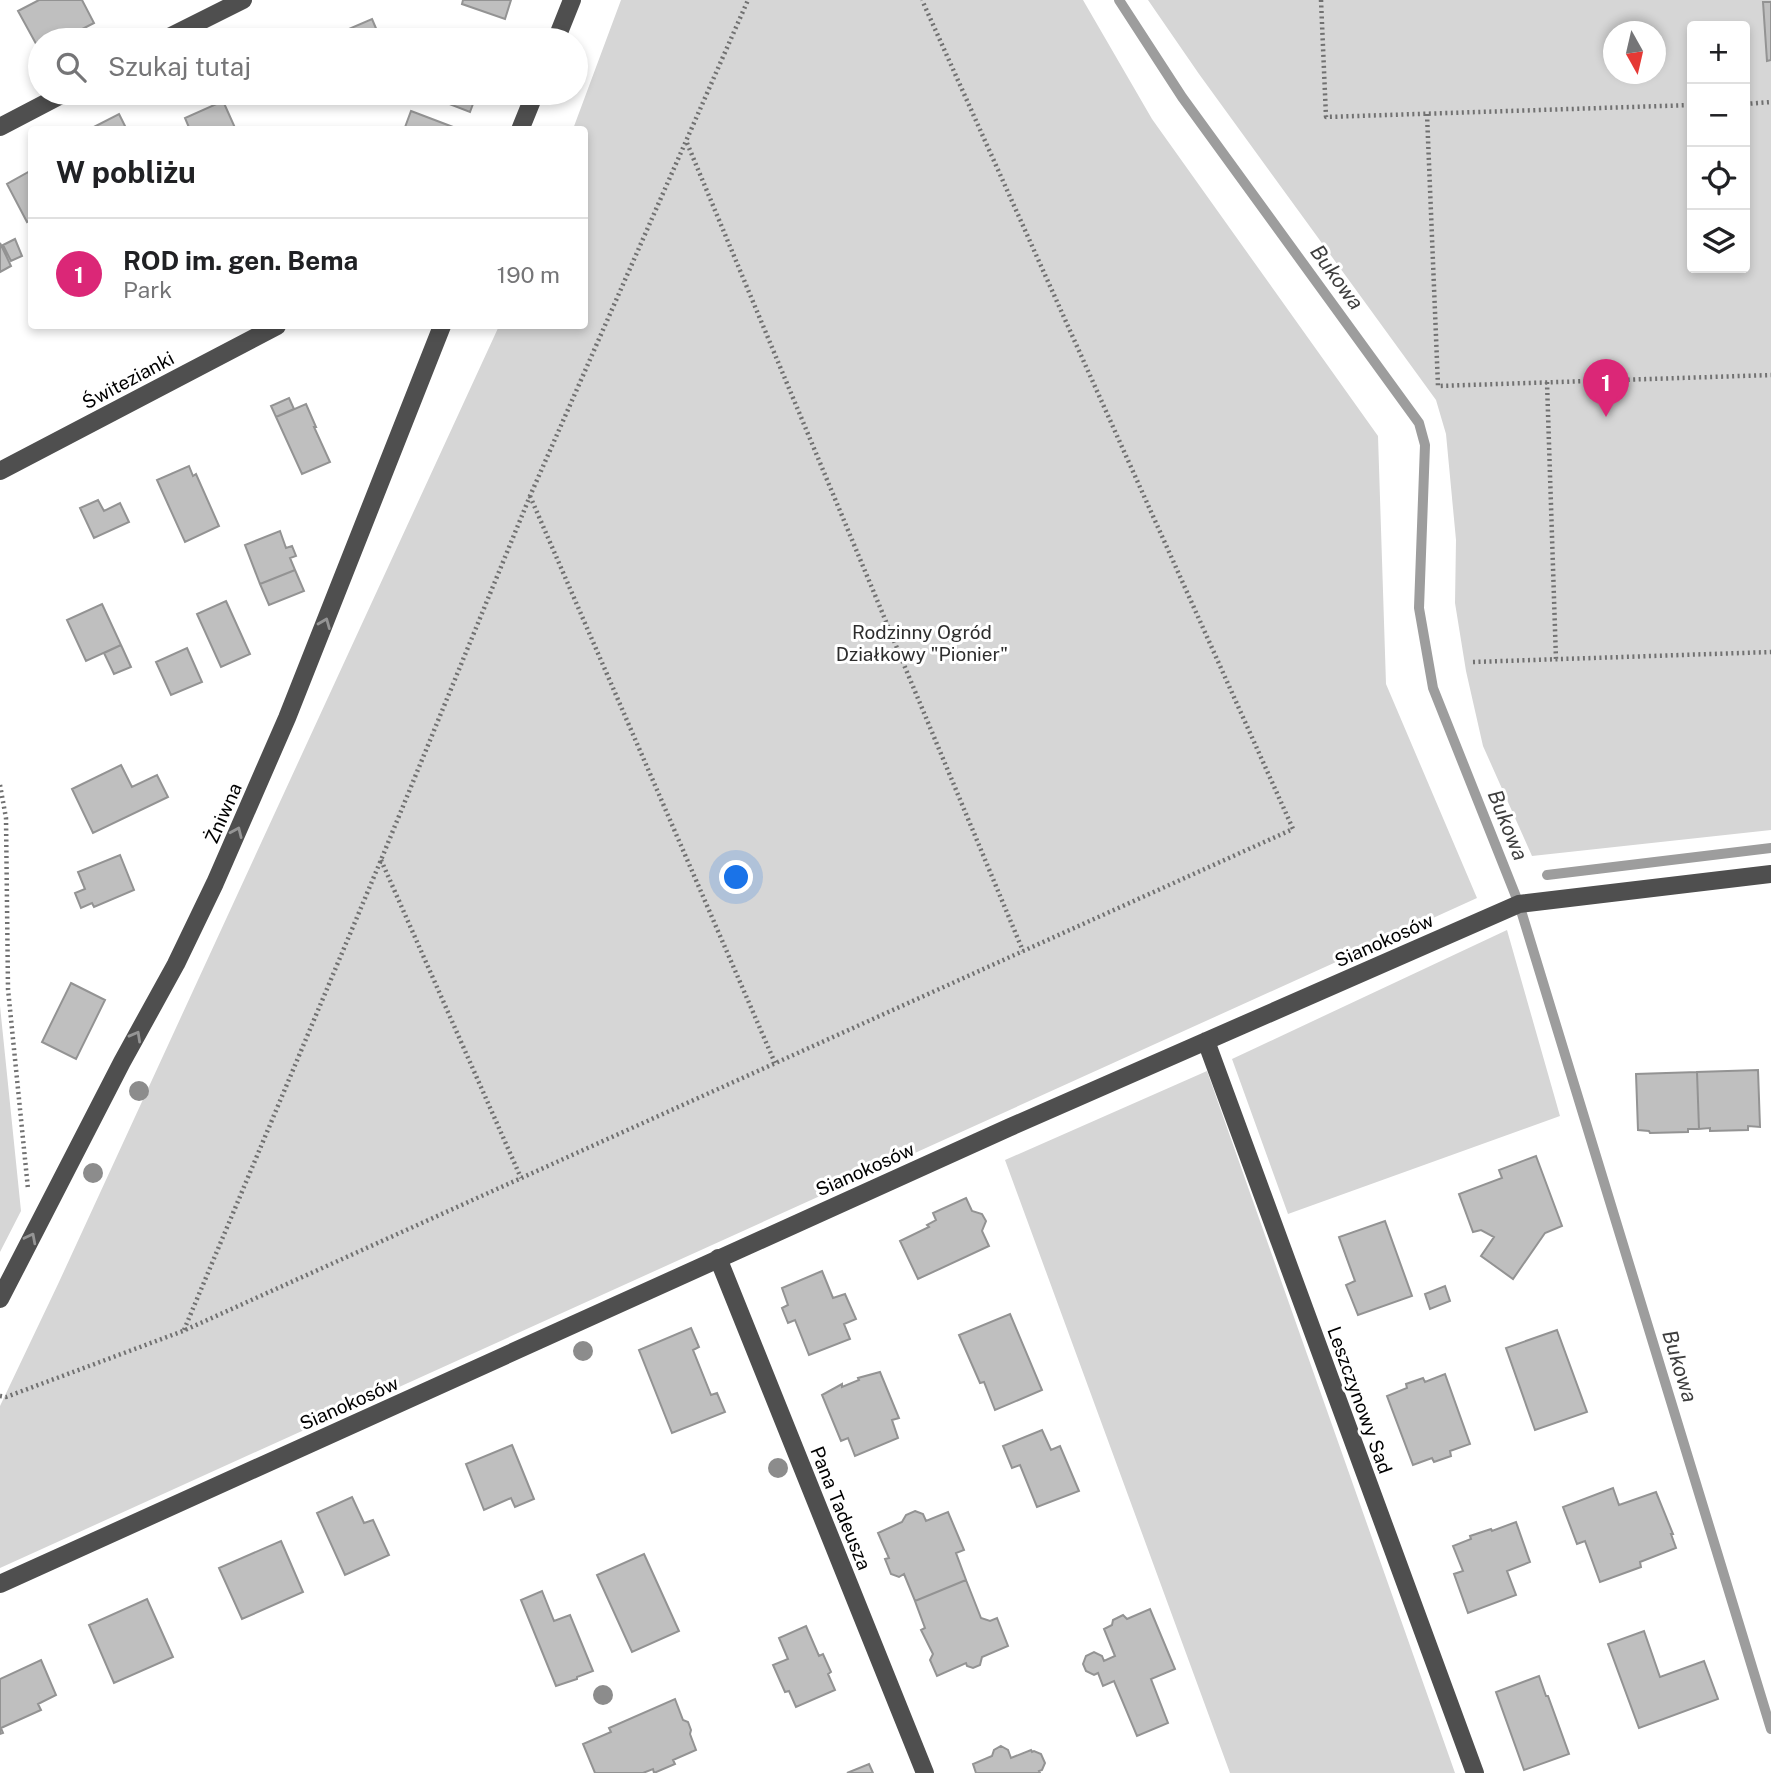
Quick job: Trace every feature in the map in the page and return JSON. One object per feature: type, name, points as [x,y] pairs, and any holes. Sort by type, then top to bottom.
[{"type":"street","points":[[187,28],[243,0]]},
{"type":"street","points":[[561,28],[572,0]]},
{"type":"street","points":[[0,127],[42,105]]},
{"type":"street","points":[[522,126],[530,105]]},
{"type":"street","name":"Świtezianki","points":[[0,471],[270,329]]},
{"type":"street","name":"Żniwna","points":[[0,1299],[122,1062],[176,964],[215,883],[287,718],[441,329]]},
{"type":"street","name":"Sianokosów","points":[[0,1584],[718,1258],[1519,904],[1771,874]]},
{"type":"street","name":"Leszczynowy Sad","points":[[1206,1041],[1475,1773]]},
{"type":"street","name":"Pana Tadeusza","points":[[718,1258],[925,1773]]},
{"type":"path","points":[[183,1331],[530,496],[748,0]]},
{"type":"path","points":[[0,1396],[6,1397],[183,1331],[1293,829],[922,0]]},
{"type":"path","points":[[1321,0],[1326,117],[1687,105]]},
{"type":"path","points":[[1750,104],[1771,103]]},
{"type":"path","points":[[1427,114],[1438,386],[1771,375]]},
{"type":"path","points":[[687,142],[1023,951]]},
{"type":"path","points":[[1547,382],[1556,660]]},
{"type":"path","points":[[530,496],[775,1063]]},
{"type":"path","points":[[1473,662],[1771,652]]},
{"type":"path","points":[[0,785],[6,818],[8,989],[32,1237]]},
{"type":"path","points":[[381,860],[521,1178]]},
{"type":"green space","name":"Rodzinny Ogród Działkowy \"Pionier\"","points":[[621,0],[1083,0],[1152,119],[1378,436],[1386,684],[1477,898],[0,1568],[0,1406],[498,329],[588,329],[588,126],[574,126],[582,105],[588,105],[588,89]]},
{"type":"green space","points":[[1148,0],[1771,0],[1771,830],[1532,856],[1483,746],[1466,671],[1455,603],[1456,540],[1446,434],[1436,400]]},
{"type":"green space","points":[[1507,930],[1560,1116],[1288,1214],[1232,1059]]},
{"type":"green space","points":[[0,1006],[21,1211],[0,1252]]},
{"type":"green space","points":[[1207,1071],[1455,1773],[1230,1773],[1005,1160]]},
{"type":"building","points":[[39,0],[82,0],[94,23],[84,28],[28,29],[18,11]]},
{"type":"building","points":[[463,0],[511,0],[505,19],[462,4]]},
{"type":"building","points":[[1763,2],[1771,2],[1771,60],[1767,61]]},
{"type":"building","points":[[372,19],[376,28],[351,28]]},
{"type":"building","points":[[214,105],[225,105],[234,126],[188,126],[185,118]]},
{"type":"building","points":[[452,105],[473,105],[470,112]]},
{"type":"building","points":[[411,111],[450,126],[405,126]]},
{"type":"building","points":[[119,114],[125,126],[96,126]]},
{"type":"building","points":[[28,172],[27,222],[7,184]]},
{"type":"building","points":[[15,239],[22,256],[11,261],[3,245]]},
{"type":"building","points":[[0,243],[11,266],[0,272]]},
{"type":"building","points":[[289,398],[294,409],[276,417],[271,406]]},
{"type":"building","points":[[306,404],[330,462],[302,474],[276,417]]},
{"type":"building","points":[[189,466],[193,476],[196,474],[219,526],[185,542],[157,480]]},
{"type":"building","points":[[98,500],[104,511],[120,503],[129,522],[94,538],[80,508]]},
{"type":"building","points":[[280,531],[286,548],[292,546],[296,556],[290,558],[295,570],[260,584],[245,545]]},
{"type":"building","points":[[295,570],[304,591],[269,605],[260,584]]},
{"type":"building","points":[[226,601],[250,654],[221,667],[197,614]]},
{"type":"building","points":[[102,604],[121,645],[86,661],[67,620]]},
{"type":"building","points":[[121,645],[131,667],[114,674],[104,653]]},
{"type":"building","points":[[187,648],[202,682],[171,695],[156,662]]},
{"type":"building","points":[[121,765],[132,787],[157,775],[168,797],[93,833],[72,789]]},
{"type":"building","points":[[120,855],[134,890],[94,907],[92,903],[81,908],[75,893],[85,889],[78,872]]},
{"type":"building","points":[[71,983],[105,1000],[76,1059],[42,1042]]},
{"type":"building","points":[[1758,1070],[1760,1127],[1748,1126],[1748,1130],[1699,1129],[1697,1072]]},
{"type":"building","points":[[1697,1072],[1699,1129],[1650,1133],[1638,1130],[1636,1074]]},
{"type":"building","points":[[1536,1156],[1562,1226],[1545,1233],[1513,1279],[1481,1256],[1494,1237],[1481,1230],[1473,1232],[1459,1194],[1502,1178],[1499,1170]]},
{"type":"building","points":[[966,1198],[972,1211],[982,1214],[986,1221],[982,1231],[989,1246],[918,1279],[900,1241],[929,1227],[927,1225],[936,1220],[933,1213]]},
{"type":"building","points":[[1385,1221],[1412,1296],[1358,1315],[1346,1285],[1355,1281],[1339,1237]]},
{"type":"building","points":[[822,1271],[833,1298],[845,1294],[856,1319],[844,1324],[850,1339],[809,1355],[795,1320],[788,1323],[782,1308],[788,1305],[782,1288]]},
{"type":"building","points":[[1445,1286],[1450,1301],[1430,1309],[1425,1294]]},
{"type":"building","points":[[1010,1314],[1042,1390],[995,1410],[984,1382],[980,1383],[959,1335]]},
{"type":"building","points":[[691,1328],[699,1347],[693,1350],[711,1395],[717,1393],[725,1412],[672,1433],[639,1350]]},
{"type":"building","points":[[1557,1330],[1587,1412],[1535,1430],[1506,1348]]},
{"type":"building","points":[[880,1372],[899,1418],[892,1420],[898,1438],[855,1456],[848,1438],[841,1441],[822,1395],[842,1384],[842,1387],[859,1380],[858,1378]]},
{"type":"building","points":[[1445,1374],[1470,1444],[1450,1451],[1451,1456],[1434,1462],[1432,1458],[1413,1465],[1387,1396],[1407,1388],[1406,1384],[1423,1378],[1425,1382]]},
{"type":"building","points":[[1042,1430],[1051,1450],[1060,1446],[1079,1491],[1037,1507],[1020,1465],[1012,1468],[1003,1446]]},
{"type":"building","points":[[512,1445],[534,1499],[515,1507],[511,1498],[484,1510],[466,1464]]},
{"type":"building","points":[[1613,1488],[1619,1505],[1656,1492],[1676,1548],[1640,1562],[1641,1567],[1600,1582],[1585,1541],[1577,1544],[1563,1507]]},
{"type":"building","points":[[352,1497],[364,1523],[373,1520],[389,1555],[345,1575],[317,1513]]},
{"type":"building","points":[[915,1511],[923,1514],[926,1521],[948,1512],[964,1550],[956,1553],[966,1580],[915,1601],[904,1574],[899,1577],[891,1574],[885,1559],[889,1558],[878,1533],[902,1522],[906,1515]]},
{"type":"building","points":[[1516,1522],[1530,1562],[1507,1571],[1516,1595],[1468,1613],[1454,1574],[1463,1571],[1453,1546],[1471,1539],[1470,1536]]},
{"type":"building","points":[[281,1541],[303,1592],[242,1619],[219,1568]]},
{"type":"building","points":[[644,1554],[679,1631],[632,1652],[597,1575]]},
{"type":"building","points":[[966,1580],[981,1618],[990,1621],[997,1618],[1008,1646],[982,1657],[980,1665],[973,1668],[966,1663],[937,1676],[930,1660],[933,1654],[921,1630],[925,1628],[915,1601]]},
{"type":"building","points":[[542,1591],[554,1621],[570,1615],[593,1671],[556,1686],[521,1600]]},
{"type":"building","points":[[147,1599],[173,1657],[114,1683],[89,1625]]},
{"type":"building","points":[[1150,1609],[1175,1669],[1151,1679],[1168,1723],[1137,1736],[1114,1681],[1103,1686],[1098,1673],[1094,1675],[1086,1671],[1083,1664],[1086,1656],[1094,1652],[1102,1656],[1104,1661],[1115,1656],[1104,1629],[1112,1625],[1113,1620],[1123,1615],[1127,1619]]},
{"type":"building","points":[[806,1626],[819,1656],[823,1654],[835,1690],[796,1707],[789,1691],[785,1692],[773,1665],[788,1659],[779,1638]]},
{"type":"building","points":[[1644,1631],[1660,1677],[1704,1661],[1718,1699],[1639,1728],[1608,1644]]},
{"type":"building","points":[[41,1660],[56,1695],[38,1704],[41,1710],[1,1728],[3,1733],[0,1734],[0,1679]]},
{"type":"building","points":[[1539,1676],[1569,1754],[1524,1770],[1496,1692]]},
{"type":"building","points":[[675,1699],[683,1720],[688,1722],[696,1750],[673,1760],[675,1764],[654,1773],[653,1769],[643,1773],[595,1773],[583,1744],[611,1732],[609,1728]]},
{"type":"building","points":[[1001,1746],[1008,1750],[1011,1758],[1031,1750],[1041,1754],[1045,1763],[1042,1770],[1040,1773],[976,1773],[973,1764],[992,1756],[994,1750]]},
{"type":"building","points":[[869,1764],[873,1773],[847,1773]]},
{"type":"waterway","name":"Bukowa","points":[[1119,0],[1182,97],[1419,423],[1425,445],[1419,608],[1433,688],[1519,904],[1771,1729]]},
{"type":"waterway","points":[[1547,875],[1771,848]]},
{"type":"place","name":"ROD im. gen. Bema","points":[[1606,417]]}]
